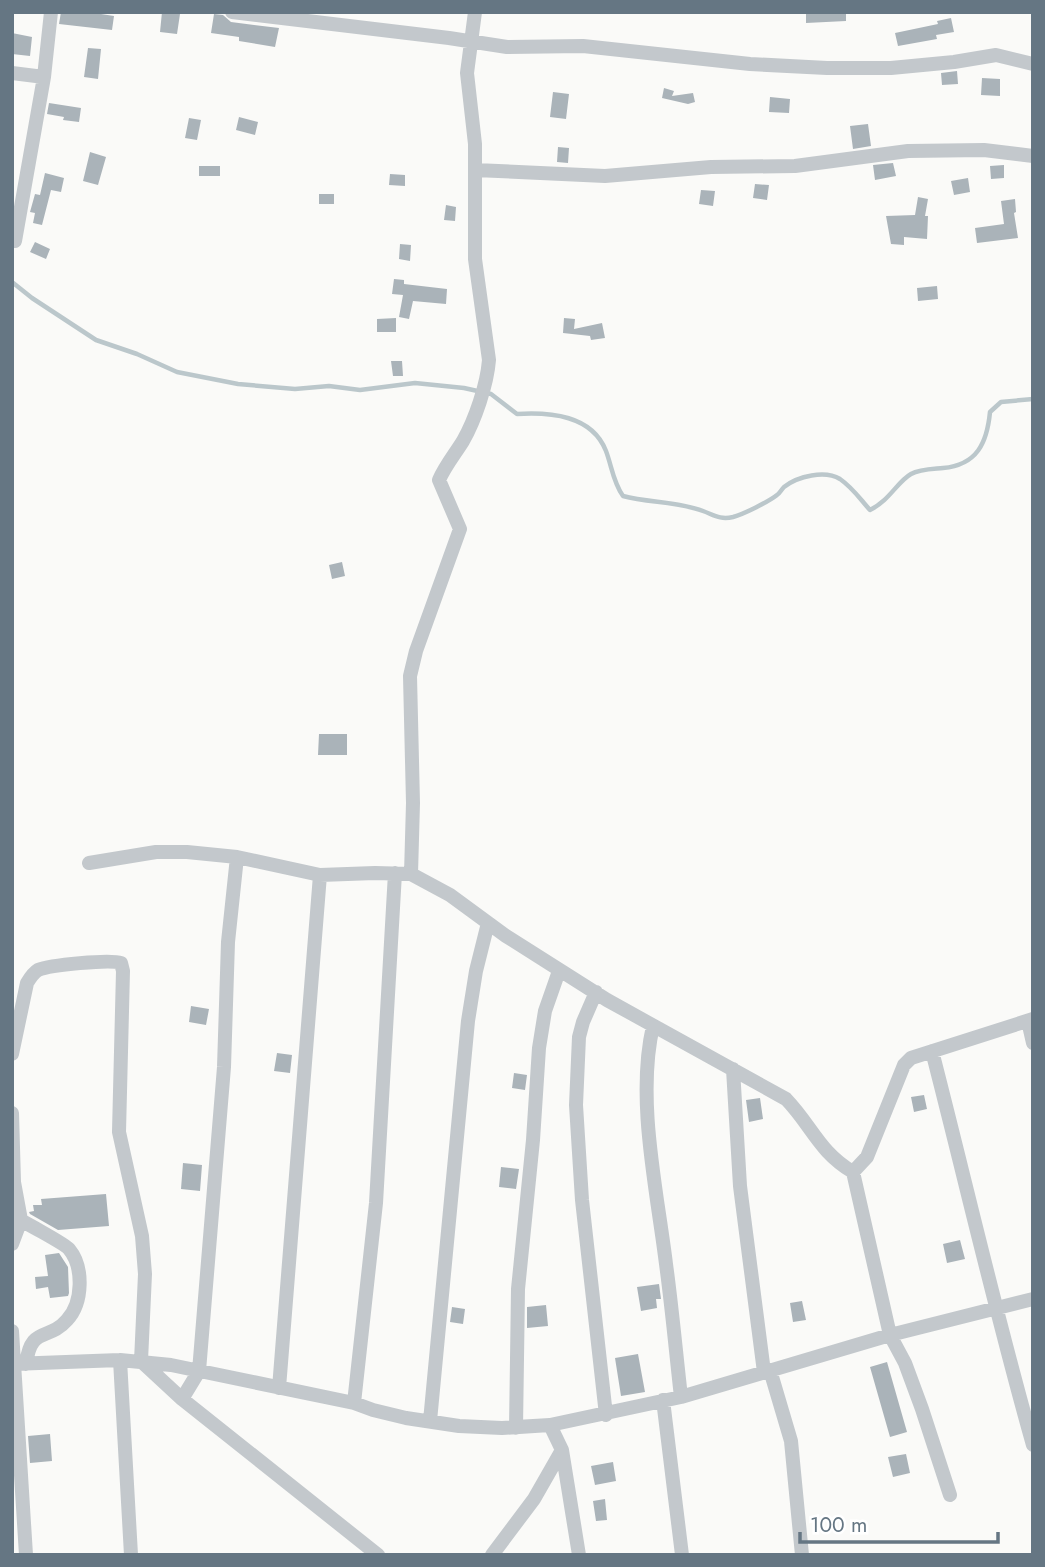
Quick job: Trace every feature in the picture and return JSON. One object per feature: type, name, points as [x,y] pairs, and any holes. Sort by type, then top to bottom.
[{"type":"street","points":[[15,242],[44,77],[51,12]]},
{"type":"street","points":[[232,12],[507,47],[583,46],[750,64],[827,68],[925,66],[986,55],[1033,64]]},
{"type":"street","points":[[411,874],[413,803],[410,676],[416,651],[460,529],[439,480],[463,440],[488,375],[488,352],[475,258],[475,144],[467,73],[475,12]]},
{"type":"street","points":[[12,73],[44,77]]},
{"type":"street","points":[[475,170],[605,176],[710,167],[794,166],[908,151],[984,150],[1033,156]]},
{"type":"street","points":[[89,863],[156,852],[237,857],[320,875],[411,874],[450,895],[559,971],[786,1099],[799,1112],[826,1152],[853,1172],[890,1335],[905,1363],[950,1495]]},
{"type":"street","points":[[182,1399],[199,1371],[223,1067],[228,942],[237,857]]},
{"type":"street","points":[[354,1403],[376,1203],[396,873]]},
{"type":"street","points":[[279,1388],[320,875]]},
{"type":"street","points":[[430,1421],[468,1021],[476,971],[488,923]]},
{"type":"street","points":[[12,1054],[27,983],[31,976],[39,970],[57,966],[98,961],[121,963],[119,1132],[142,1236],[145,1274],[141,1361],[182,1399],[378,1555]]},
{"type":"street","points":[[516,1428],[518,1289],[539,1048],[545,1011],[559,971]]},
{"type":"street","points":[[596,992],[579,1037],[576,1105],[582,1200],[606,1415]]},
{"type":"street","points":[[853,1172],[867,1157],[904,1065],[911,1058],[1030,1020],[1033,1043]]},
{"type":"street","points":[[653,1026],[647,1052],[647,1096],[654,1180],[667,1266],[681,1397]]},
{"type":"street","points":[[932,1051],[998,1308],[1003,1340],[1029,1422],[1033,1445]]},
{"type":"street","points":[[733,1069],[740,1186],[767,1371],[791,1441],[802,1555]]},
{"type":"street","points":[[12,1113],[17,1218],[12,1244]]},
{"type":"street","points":[[17,1218],[69,1248],[78,1272],[80,1290],[78,1303],[65,1323],[33,1340],[18,1364]]},
{"type":"street","points":[[18,1364],[141,1361],[354,1403],[373,1410],[430,1421],[459,1426],[516,1428],[606,1415],[681,1397],[890,1335],[1033,1299]]},
{"type":"street","points":[[12,1331],[18,1364],[26,1555]]},
{"type":"street","points":[[120,1360],[131,1555]]},
{"type":"street","points":[[663,1401],[682,1555]]},
{"type":"street","points":[[550,1425],[562,1450],[579,1555]]},
{"type":"street","points":[[492,1555],[534,1499],[562,1450]]},
{"type":"building","points":[[61,12],[114,16],[112,30],[59,24]]},
{"type":"building","points":[[162,12],[180,14],[177,34],[160,32]]},
{"type":"building","points":[[806,12],[846,12],[846,21],[806,23]]},
{"type":"building","points":[[214,14],[223,15],[231,22],[279,28],[275,47],[211,33]]},
{"type":"building","points":[[951,18],[954,32],[936,35],[937,39],[898,46],[895,33],[938,24],[937,21]]},
{"type":"building","points":[[12,33],[32,37],[30,56],[12,54]]},
{"type":"building","points":[[88,48],[101,49],[98,79],[84,77]]},
{"type":"building","points":[[957,71],[958,84],[942,85],[941,73]]},
{"type":"building","points":[[982,78],[1000,79],[1000,96],[981,95]]},
{"type":"building","points":[[664,88],[674,91],[672,96],[693,93],[695,102],[688,104],[662,98]]},
{"type":"building","points":[[553,92],[569,94],[566,119],[550,117]]},
{"type":"building","points":[[770,97],[790,99],[789,113],[769,112]]},
{"type":"building","points":[[49,103],[81,108],[79,122],[47,114]]},
{"type":"building","points":[[239,117],[258,122],[255,135],[236,130]]},
{"type":"building","points":[[189,118],[201,120],[197,140],[185,138]]},
{"type":"building","points":[[868,124],[871,146],[853,149],[850,126]]},
{"type":"building","points":[[558,147],[569,148],[568,163],[557,162]]},
{"type":"building","points":[[90,152],[106,157],[98,185],[83,181]]},
{"type":"building","points":[[893,163],[896,176],[875,180],[873,165]]},
{"type":"building","points":[[1004,165],[1004,178],[991,179],[990,166]]},
{"type":"building","points":[[199,166],[220,166],[220,176],[199,176]]},
{"type":"building","points":[[45,173],[64,178],[61,192],[51,190],[42,225],[33,223],[35,213],[30,212],[35,194],[40,195]]},
{"type":"building","points":[[390,174],[405,175],[405,186],[389,185]]},
{"type":"building","points":[[968,178],[970,192],[954,195],[951,181]]},
{"type":"building","points":[[755,184],[769,185],[767,200],[753,198]]},
{"type":"building","points":[[701,190],[715,191],[713,206],[699,204]]},
{"type":"building","points":[[319,194],[334,194],[334,204],[319,204]]},
{"type":"building","points":[[918,197],[928,199],[925,216],[928,216],[927,239],[904,237],[904,245],[891,244],[886,216],[915,215]]},
{"type":"building","points":[[1015,199],[1018,238],[977,243],[975,228],[1004,224],[1001,201]]},
{"type":"building","points":[[446,205],[456,207],[455,221],[444,220]]},
{"type":"building","points":[[35,242],[50,249],[46,259],[30,252]]},
{"type":"building","points":[[400,244],[411,245],[410,261],[399,259]]},
{"type":"building","points":[[394,279],[404,280],[404,284],[447,289],[446,304],[413,301],[409,319],[399,317],[403,295],[392,294]]},
{"type":"building","points":[[937,286],[938,299],[918,301],[917,288]]},
{"type":"building","points":[[396,318],[396,332],[377,332],[377,319]]},
{"type":"building","points":[[564,318],[575,319],[574,329],[602,323],[605,338],[591,340],[590,336],[563,333]]},
{"type":"building","points":[[391,361],[402,361],[403,376],[393,376]]},
{"type":"building","points":[[342,562],[345,576],[332,579],[329,565]]},
{"type":"building","points":[[319,734],[347,734],[347,755],[318,755]]},
{"type":"building","points":[[191,1006],[209,1009],[206,1025],[189,1022]]},
{"type":"building","points":[[277,1053],[292,1055],[290,1073],[274,1071]]},
{"type":"building","points":[[514,1073],[527,1075],[525,1090],[512,1088]]},
{"type":"building","points":[[924,1095],[927,1109],[914,1112],[911,1097]]},
{"type":"building","points":[[760,1098],[763,1119],[749,1122],[746,1100]]},
{"type":"building","points":[[183,1163],[202,1165],[200,1191],[181,1189]]},
{"type":"building","points":[[501,1167],[519,1169],[516,1189],[499,1187]]},
{"type":"building","points":[[106,1194],[109,1226],[58,1230],[29,1212],[34,1211],[33,1205],[42,1205],[41,1199]]},
{"type":"building","points":[[960,1240],[965,1259],[947,1263],[943,1244]]},
{"type":"building","points":[[59,1253],[68,1267],[69,1293],[68,1296],[50,1298],[48,1287],[36,1289],[35,1277],[48,1276],[45,1255]]},
{"type":"building","points":[[659,1284],[661,1299],[656,1299],[657,1308],[641,1311],[637,1287]]},
{"type":"building","points":[[802,1301],[806,1320],[793,1322],[790,1303]]},
{"type":"building","points":[[546,1305],[548,1326],[527,1328],[527,1307]]},
{"type":"building","points":[[452,1307],[465,1309],[463,1324],[450,1322]]},
{"type":"building","points":[[638,1354],[645,1392],[621,1396],[615,1358]]},
{"type":"building","points":[[887,1362],[907,1432],[890,1437],[870,1367]]},
{"type":"building","points":[[50,1434],[52,1461],[30,1463],[28,1436]]},
{"type":"building","points":[[906,1454],[910,1473],[893,1477],[888,1457]]},
{"type":"building","points":[[613,1462],[616,1481],[595,1485],[591,1466]]},
{"type":"building","points":[[605,1499],[607,1520],[596,1521],[593,1501]]},
{"type":"waterway","points":[[12,282],[96,340],[177,372],[238,384],[295,389],[329,386],[360,390],[415,383],[464,388],[491,394],[517,414],[569,418],[591,430],[600,439],[623,496],[683,505],[728,518],[773,498],[790,483],[819,475],[840,479],[870,510],[911,474],[955,466],[972,457],[983,443],[990,412],[1001,402],[1033,399]]}]
